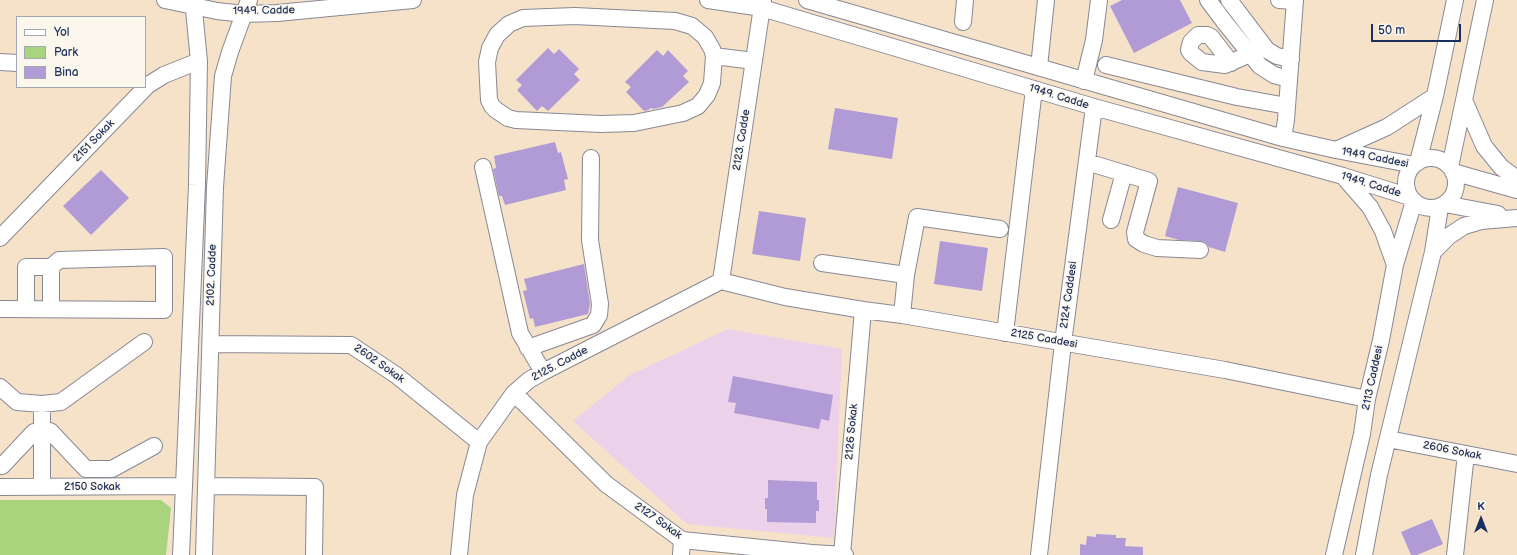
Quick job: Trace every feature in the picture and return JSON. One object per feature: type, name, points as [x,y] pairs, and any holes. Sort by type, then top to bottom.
[{"type":"street","name":"1949. Cadde","points":[[165,0],[193,3],[217,11],[247,7],[276,13],[413,0]]},
{"type":"street","name":"1949. Cadde","points":[[708,0],[762,4],[1034,89],[1343,176],[1412,199]]},
{"type":"street","name":"1949. Cadde","points":[[807,0],[838,4],[1039,68],[1283,138],[1336,150]]},
{"type":"street","points":[[963,22],[965,0]]},
{"type":"street","points":[[1039,68],[1046,0]]},
{"type":"street","points":[[1084,81],[1094,40],[1099,0]]},
{"type":"street","points":[[1208,0],[1250,54],[1266,71],[1289,79]]},
{"type":"street","points":[[1229,0],[1267,50],[1277,56],[1290,59]]},
{"type":"street","points":[[1283,138],[1290,59],[1289,0]]},
{"type":"street","points":[[1416,164],[1435,96],[1454,0]]},
{"type":"street","points":[[1364,555],[1379,475],[1433,252],[1442,206],[1449,201],[1455,190],[1456,184],[1452,170],[1464,100],[1485,0]]},
{"type":"street","name":"2102. Cadde","points":[[181,555],[197,185],[199,61],[193,3]]},
{"type":"street","name":"2123. Cadde","points":[[721,281],[762,4]]},
{"type":"street","name":"2102. Cadde","points":[[204,555],[215,187],[223,76],[230,52],[247,7]]},
{"type":"street","points":[[575,16],[676,21],[699,31],[709,43],[714,56],[712,83],[698,106],[683,114],[655,120],[634,123],[601,124],[516,120],[501,114],[492,106],[489,100],[487,62],[490,48],[502,29],[523,18],[575,16]]},
{"type":"street","points":[[1230,63],[1250,54]]},
{"type":"street","points":[[714,56],[754,60]]},
{"type":"street","name":"2151 Sokak","points":[[146,87],[164,75],[199,61]]},
{"type":"street","points":[[0,62],[16,63]]},
{"type":"street","points":[[1106,65],[1237,97],[1287,106]]},
{"type":"street","name":"2151 Sokak","points":[[0,238],[145,88]]},
{"type":"street","points":[[1005,333],[1034,89]]},
{"type":"street","points":[[1336,150],[1387,127],[1435,96]]},
{"type":"street","points":[[1464,100],[1484,146],[1501,167],[1517,179]]},
{"type":"street","name":"2124 Caddesi","points":[[1039,555],[1062,343],[1094,107]]},
{"type":"street","name":"1949 Caddesi","points":[[1336,150],[1416,164]]},
{"type":"street","points":[[528,348],[593,325],[599,315],[600,304],[590,240],[591,158]]},
{"type":"street","points":[[1517,190],[1452,170],[1443,162],[1435,159],[1426,159],[1416,164],[1408,173],[1406,188],[1412,199],[1423,207],[1429,208],[1442,206],[1517,218]]},
{"type":"street","points":[[1087,162],[1149,181],[1135,232],[1136,238],[1144,244],[1157,248],[1200,250]]},
{"type":"street","points":[[482,167],[520,333],[543,372]]},
{"type":"street","points":[[1111,220],[1124,173]]},
{"type":"street","points":[[1343,176],[1370,207],[1383,231],[1395,265]]},
{"type":"street","name":"2113 Caddesi","points":[[1334,555],[1362,434],[1367,399],[1381,340],[1395,265],[1412,199]]},
{"type":"street","points":[[902,315],[906,274],[917,217],[1000,229]]},
{"type":"street","points":[[1433,252],[1449,236],[1464,226],[1481,221],[1517,218]]},
{"type":"street","points":[[0,309],[164,310],[164,257],[59,260],[51,267],[26,267],[26,309]]},
{"type":"street","points":[[822,263],[906,274]]},
{"type":"street","points":[[51,267],[51,309]]},
{"type":"street","name":"2125 Caddesi","points":[[721,281],[785,297],[902,315],[1225,370],[1367,399]]},
{"type":"street","name":"2125. Cadde","points":[[459,555],[465,495],[479,442],[514,393],[529,380],[543,372],[721,281]]},
{"type":"street","name":"2126 Sokak","points":[[843,555],[863,310]]},
{"type":"street","points":[[0,387],[17,402],[42,404],[61,402],[144,342]]},
{"type":"street","name":"2602 Sokak","points":[[210,344],[351,345],[396,376],[479,442]]},
{"type":"street","name":"2127 Sokak","points":[[514,393],[606,484],[682,547],[843,555]]},
{"type":"street","points":[[42,404],[42,487]]},
{"type":"street","points":[[2,466],[34,432],[50,431],[86,469],[112,469],[154,446]]},
{"type":"street","name":"2606 Sokak","points":[[1388,439],[1517,464]]},
{"type":"street","points":[[1455,555],[1466,454]]},
{"type":"street","name":"2150 Sokak","points":[[0,487],[184,486]]},
{"type":"street","points":[[206,486],[315,487],[314,555]]},
{"type":"shaded area","points":[[728,329],[842,349],[834,538],[687,524],[573,421],[630,375]]},
{"type":"green space","points":[[0,500],[161,500],[171,508],[166,555],[0,555]]},
{"type":"building","points":[[1122,0],[1180,0],[1192,23],[1134,53],[1110,6]]},
{"type":"building","points":[[548,48],[554,54],[559,49],[579,69],[574,74],[580,80],[548,111],[542,106],[537,111],[517,90],[522,85],[516,80]]},
{"type":"building","points":[[657,50],[663,56],[668,50],[688,71],[683,76],[689,82],[662,107],[651,108],[644,111],[626,92],[631,87],[625,82]]},
{"type":"building","points":[[835,108],[898,118],[892,159],[828,149]]},
{"type":"building","points":[[555,142],[558,153],[561,152],[568,179],[564,180],[566,190],[505,205],[502,196],[499,196],[493,169],[496,168],[494,156]]},
{"type":"building","points":[[101,170],[129,198],[91,235],[63,206]]},
{"type":"building","points":[[1178,187],[1238,203],[1225,252],[1209,247],[1205,242],[1179,240],[1165,236]]},
{"type":"building","points":[[759,211],[806,218],[800,261],[752,254]]},
{"type":"building","points":[[940,241],[988,248],[982,291],[934,284]]},
{"type":"building","points":[[584,264],[590,304],[588,314],[535,327],[533,318],[530,319],[523,291],[527,290],[524,279]]},
{"type":"building","points":[[733,376],[833,395],[829,421],[821,419],[819,429],[734,413],[736,403],[728,402]]},
{"type":"building","points":[[768,480],[817,482],[817,500],[819,500],[819,511],[816,511],[816,523],[767,522],[765,498],[768,498]]},
{"type":"building","points":[[1432,519],[1443,544],[1417,555],[1411,555],[1401,532]]},
{"type":"building","points":[[1096,534],[1116,535],[1116,538],[1126,538],[1125,546],[1143,547],[1143,555],[1080,555],[1080,544],[1086,545],[1087,536],[1096,537]]}]
